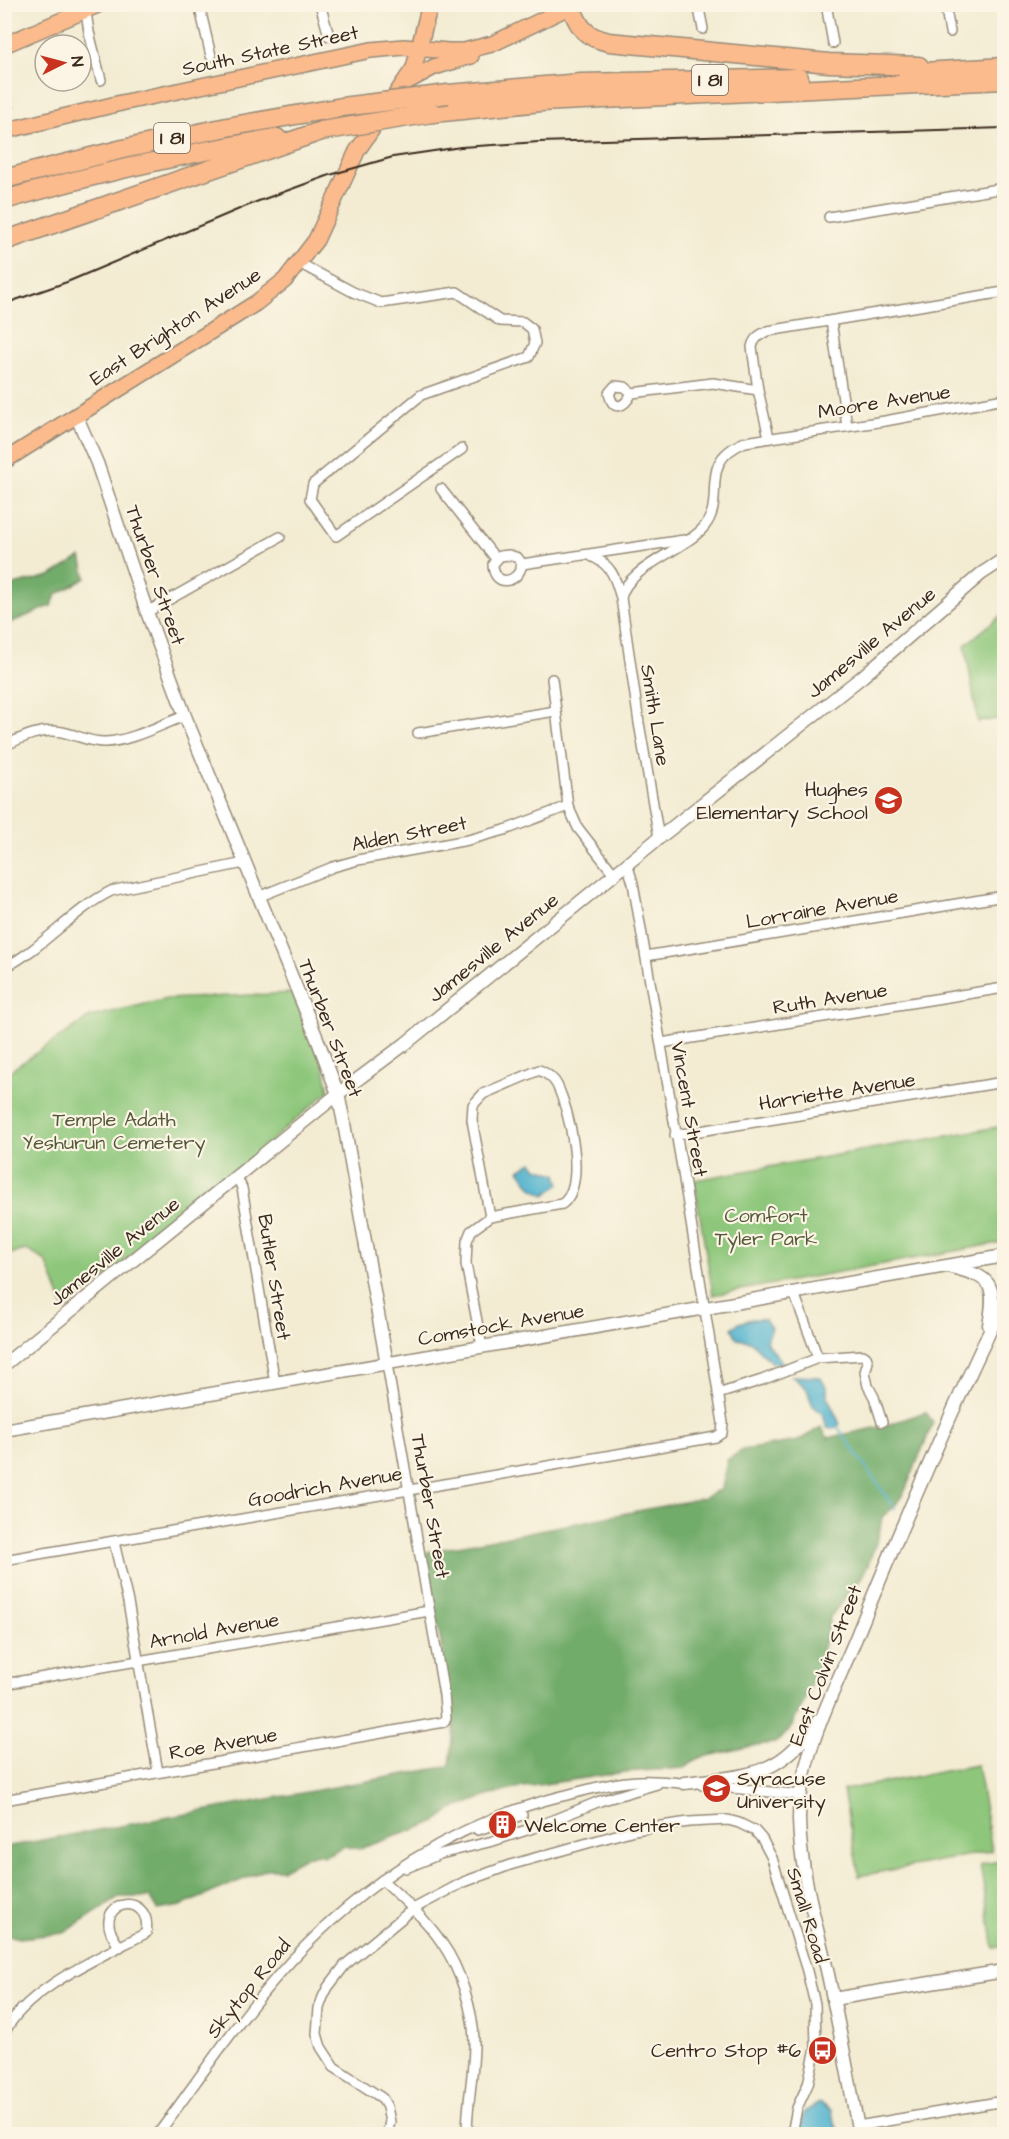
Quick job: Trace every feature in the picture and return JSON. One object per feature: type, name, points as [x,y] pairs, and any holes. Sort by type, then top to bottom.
[{"type":"highway","points":[[572,5],[576,20],[585,32],[594,39],[609,42],[829,63],[972,68]]},
{"type":"highway","name":"I 81","points":[[4,179],[123,149],[227,127],[342,107],[448,94],[581,83],[824,78],[1005,67]]},
{"type":"highway","name":"I 81","points":[[4,200],[59,184],[244,143],[433,113],[542,102],[1005,80]]},
{"type":"highway","points":[[4,241],[321,130]]},
{"type":"main road","name":"East Brighton Avenue","points":[[4,461],[256,303],[285,280],[316,240],[325,225],[357,151],[414,68],[430,4]]},
{"type":"main road","name":"South State Street","points":[[4,131],[143,98],[387,48],[420,47],[464,51],[492,44],[572,5]]},
{"type":"main road","points":[[4,45],[90,6]]},
{"type":"main road","points":[[404,84],[434,67],[465,59],[492,44]]},
{"type":"main road","points":[[387,48],[414,68]]},
{"type":"street","points":[[199,4],[211,56]]},
{"type":"street","points":[[320,4],[329,36]]},
{"type":"street","points":[[698,4],[703,28]]},
{"type":"street","points":[[826,4],[833,43]]},
{"type":"street","points":[[945,4],[950,32]]},
{"type":"street","points":[[90,6],[89,32],[101,80]]},
{"type":"street","points":[[4,91],[8,110]]},
{"type":"street","points":[[829,217],[1005,188]]},
{"type":"street","points":[[299,263],[353,292],[381,303],[457,292],[500,321],[523,322],[532,329],[535,343],[529,357],[421,396],[313,484],[310,499],[336,536],[462,449]]},
{"type":"street","points":[[621,598],[627,584],[643,570],[703,529],[711,516],[716,468],[728,451],[739,444],[769,437],[758,390],[752,347],[756,338],[768,332],[1005,292]]},
{"type":"street","points":[[831,321],[848,426]]},
{"type":"street","points":[[632,393],[713,382],[758,390]]},
{"type":"street","name":"Moore Avenue","points":[[769,437],[1005,399]]},
{"type":"street","name":"Thurber Street","points":[[76,415],[97,463],[185,716],[338,1094],[387,1364],[444,1695],[446,1720]]},
{"type":"street","points":[[441,489],[496,559]]},
{"type":"street","points":[[147,612],[280,537]]},
{"type":"street","points":[[522,564],[689,539]]},
{"type":"street","points":[[509,555],[518,558],[522,564],[520,573],[513,580],[505,581],[493,572],[493,564],[500,556],[509,555]]},
{"type":"street","name":"Smith Lane","points":[[589,555],[603,561],[611,570],[621,598],[659,838]]},
{"type":"street","name":"Jamesville Avenue","points":[[4,1365],[338,1094],[405,1044],[627,863],[863,676],[981,574],[1005,559]]},
{"type":"street","points":[[552,679],[568,806],[578,828],[614,874]]},
{"type":"street","points":[[418,733],[556,711]]},
{"type":"street","points":[[4,746],[31,734],[45,731],[62,732],[105,743],[120,740],[185,716]]},
{"type":"street","name":"Alden Street","points":[[258,897],[358,860],[468,840],[505,830],[568,806]]},
{"type":"street","points":[[4,968],[28,954],[96,898],[111,891],[244,863]]},
{"type":"street","name":"Vincent Street","points":[[627,863],[633,883],[683,1173],[723,1423],[722,1432]]},
{"type":"street","name":"Lorraine Avenue","points":[[646,956],[1005,896]]},
{"type":"street","name":"Ruth Avenue","points":[[661,1043],[1005,988]]},
{"type":"street","points":[[482,1347],[466,1264],[467,1241],[471,1231],[490,1217],[562,1204],[573,1190],[575,1166],[572,1134],[565,1108],[556,1083],[539,1070],[483,1094],[473,1105],[472,1120],[490,1217]]},
{"type":"street","name":"Harriette Avenue","points":[[675,1135],[1005,1082]]},
{"type":"street","name":"Butler Street","points":[[237,1177],[242,1188],[252,1240],[275,1383]]},
{"type":"street","name":"Comstock Avenue","points":[[4,1430],[1005,1256]]},
{"type":"street","points":[[947,1266],[974,1273],[985,1279],[992,1289],[987,1338]]},
{"type":"street","points":[[794,1293],[818,1358]]},
{"type":"street","name":"East Colvin Street","points":[[858,2130],[833,1999],[801,1856],[799,1817],[801,1795],[811,1752],[825,1713],[901,1528],[1005,1302]]},
{"type":"street","points":[[718,1394],[818,1358],[863,1354],[868,1362],[865,1372],[868,1386],[882,1422]]},
{"type":"street","name":"Goodrich Avenue","points":[[4,1560],[716,1437],[722,1432]]},
{"type":"street","points":[[114,1542],[128,1602],[158,1772]]},
{"type":"street","name":"Arnold Avenue","points":[[4,1684],[429,1611]]},
{"type":"street","points":[[684,1783],[738,1777],[780,1761],[796,1747],[825,1713]]},
{"type":"street","name":"Roe Avenue","points":[[4,1800],[430,1726],[446,1720]]},
{"type":"street","name":"Skytop Road","points":[[158,2134],[290,1961],[323,1928],[402,1864],[448,1838],[514,1814],[609,1785],[638,1780],[801,1795]]},
{"type":"street","name":"Skytop Road","points":[[382,1880],[404,1868],[440,1854],[493,1841],[600,1801],[665,1782]]},
{"type":"street","points":[[514,1814],[521,1831]]},
{"type":"street","name":"Small Road","points":[[387,2134],[390,2122],[387,2107],[382,2098],[334,2067],[321,2047],[317,2034],[317,2021],[323,1997],[345,1965],[413,1910],[448,1889],[510,1865],[634,1830],[689,1822],[728,1820],[739,1822],[754,1831],[762,1839],[772,1858],[815,2004],[816,2048],[808,2084],[797,2108],[792,2134]]},
{"type":"street","points":[[489,1823],[493,1841]]},
{"type":"street","points":[[382,1880],[444,1945],[455,1967],[471,2017],[474,2040],[467,2134]]},
{"type":"street","points":[[4,2034],[16,2015],[46,1988],[146,1933],[146,1921],[137,1906],[130,1904],[117,1907],[110,1914],[108,1925],[113,1939],[120,1947]]},
{"type":"street","points":[[833,1999],[1005,1971]]},
{"type":"street","points":[[858,2130],[1005,2101]]},
{"type":"green space","points":[[81,557],[86,578],[57,594],[51,606],[5,625],[5,587],[50,576]]},
{"type":"green space","points":[[1004,613],[1004,718],[978,722],[965,645]]},
{"type":"green space","name":"Temple Adath Yeshurun Cemetery","points":[[293,993],[324,1066],[329,1091],[229,1177],[65,1310],[46,1261],[27,1250],[5,1255],[4,1075],[90,1017],[167,999]]},
{"type":"green space","name":"Comfort Tyler Park","points":[[1004,1126],[1004,1242],[713,1295],[694,1180]]},
{"type":"green space","points":[[926,1412],[933,1423],[904,1493],[894,1507],[882,1517],[879,1534],[861,1578],[830,1617],[821,1656],[806,1698],[789,1731],[775,1743],[699,1758],[685,1768],[625,1772],[524,1787],[493,1794],[452,1809],[436,1822],[359,1849],[344,1846],[325,1856],[318,1854],[305,1857],[283,1869],[267,1869],[181,1906],[158,1910],[150,1897],[120,1897],[64,1933],[19,1938],[5,1934],[4,1847],[450,1766],[454,1729],[427,1552],[704,1498],[722,1489],[727,1460],[743,1450],[798,1441],[821,1427],[828,1438],[884,1426]]},
{"type":"green space","points":[[977,1765],[992,1851],[859,1876],[843,1790]]},
{"type":"green space","points":[[1004,1860],[1004,1946],[994,1948],[980,1865]]},
{"type":"water","points":[[532,1162],[537,1168],[557,1174],[560,1184],[545,1195],[533,1189],[519,1170]]},
{"type":"water","points":[[752,1319],[765,1319],[771,1328],[766,1342],[784,1364],[772,1363],[750,1341],[737,1339],[732,1328]]},
{"type":"water","points":[[792,1376],[820,1377],[827,1388],[827,1396],[840,1424],[833,1429],[827,1428],[823,1414],[812,1405],[807,1389]]},
{"type":"water","points":[[819,2103],[831,2110],[839,2134],[799,2134],[804,2112]]},
{"type":"waterway","points":[[837,1426],[895,1509]]},
{"type":"railway","points":[[4,304],[67,282],[256,202],[330,175],[393,157],[461,147],[539,142],[1004,128]]},
{"type":"place","name":"Hughes Elementary School","points":[[889,800]]},
{"type":"place","name":"Syracuse University","points":[[716,1789]]},
{"type":"place","name":"Welcome Center","points":[[503,1825]]},
{"type":"place","name":"Centro Stop #6","points":[[822,2050]]}]
